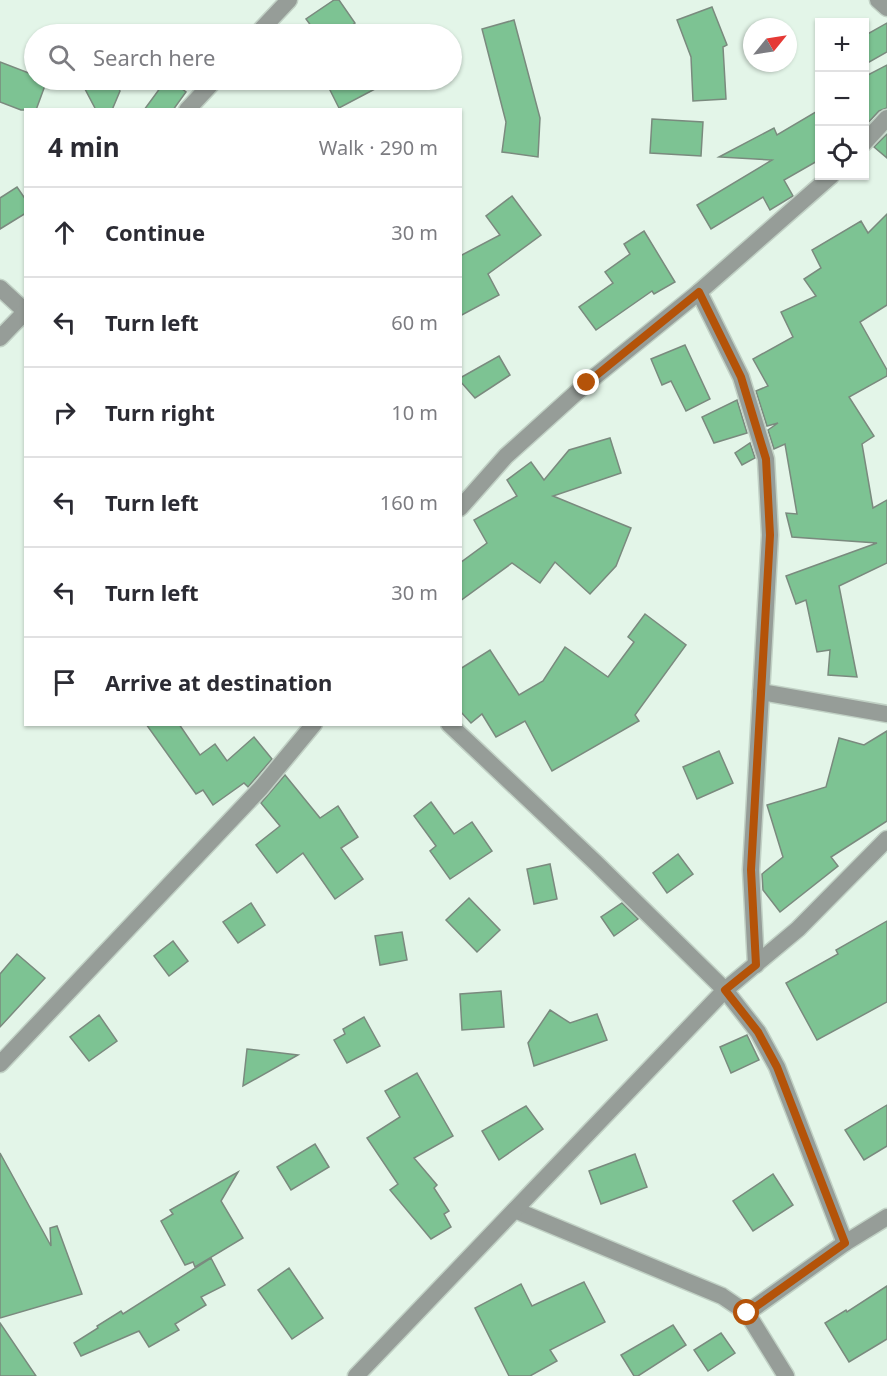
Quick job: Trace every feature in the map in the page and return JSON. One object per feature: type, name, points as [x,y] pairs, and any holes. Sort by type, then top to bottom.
[{"type":"street","points":[[266,24],[289,0]]},
{"type":"street","points":[[878,0],[887,8]]},
{"type":"street","points":[[189,108],[206,90]]},
{"type":"street","points":[[869,138],[887,118]]},
{"type":"street","points":[[462,506],[522,441],[587,383],[699,292],[826,180]]},
{"type":"street","points":[[0,288],[24,310]]},
{"type":"street","points":[[699,292],[741,377],[766,459],[770,535],[751,870],[756,965]]},
{"type":"street","points":[[0,338],[24,312]]},
{"type":"street","points":[[761,692],[887,714]]},
{"type":"street","points":[[0,1064],[261,788],[312,726]]},
{"type":"street","points":[[451,726],[596,863],[725,990],[758,1032],[777,1067],[845,1243]]},
{"type":"street","points":[[356,1376],[725,990],[798,929],[887,839]]},
{"type":"street","points":[[515,1210],[722,1296],[747,1313],[786,1376]]},
{"type":"street","points":[[747,1313],[887,1216]]},
{"type":"building","points":[[334,0],[339,0],[355,23],[310,24],[306,19]]},
{"type":"building","points":[[712,7],[727,45],[723,47],[726,99],[693,101],[691,57],[677,20]]},
{"type":"building","points":[[514,20],[540,118],[538,157],[502,152],[506,122],[482,29]]},
{"type":"building","points":[[887,23],[887,52],[869,62],[869,33]]},
{"type":"building","points":[[0,62],[24,71],[24,90],[43,90],[37,108],[21,110],[0,102]]},
{"type":"building","points":[[887,65],[887,108],[879,111],[869,122],[869,74]]},
{"type":"building","points":[[86,90],[119,90],[113,108],[95,108]]},
{"type":"building","points":[[159,90],[183,90],[186,92],[174,108],[145,108]]},
{"type":"building","points":[[330,90],[373,90],[339,108]]},
{"type":"building","points":[[815,112],[815,162],[784,180],[793,196],[770,210],[763,197],[711,229],[697,205],[772,160],[719,157],[774,128],[777,135]]},
{"type":"building","points":[[652,119],[703,122],[701,156],[650,153]]},
{"type":"building","points":[[887,134],[887,158],[874,147]]},
{"type":"building","points":[[17,187],[24,197],[24,214],[0,229],[0,198]]},
{"type":"building","points":[[512,196],[541,235],[488,274],[499,295],[462,315],[462,255],[500,235],[486,216]]},
{"type":"building","points":[[887,214],[887,305],[860,322],[887,370],[887,376],[849,397],[874,436],[862,444],[873,508],[887,500],[887,563],[839,586],[857,677],[828,675],[830,650],[817,652],[806,600],[796,604],[786,576],[877,543],[792,537],[786,513],[797,514],[785,444],[774,449],[768,430],[778,423],[767,426],[756,391],[768,386],[753,359],[793,337],[781,312],[816,296],[804,279],[821,268],[812,250],[861,221],[868,233]]},
{"type":"building","points":[[644,231],[675,282],[654,294],[652,291],[596,330],[579,307],[613,283],[605,272],[630,254],[624,244]]},
{"type":"building","points":[[685,345],[710,399],[686,411],[671,381],[662,385],[651,359]]},
{"type":"building","points":[[499,356],[510,375],[475,398],[462,383],[462,377]]},
{"type":"building","points":[[737,400],[747,433],[714,443],[702,417]]},
{"type":"building","points":[[610,438],[621,473],[553,496],[631,528],[616,566],[590,594],[555,562],[540,583],[512,563],[462,600],[462,562],[487,543],[474,520],[517,496],[507,480],[531,462],[544,480],[569,450]]},
{"type":"building","points":[[750,443],[755,458],[742,465],[735,453]]},
{"type":"building","points":[[645,614],[686,645],[635,715],[639,721],[552,771],[525,721],[496,737],[482,714],[471,723],[462,713],[462,668],[490,650],[519,695],[543,681],[565,647],[608,677],[634,642],[628,637]]},
{"type":"building","points":[[147,726],[180,726],[200,755],[215,744],[227,761],[254,737],[272,759],[248,787],[244,783],[213,805],[203,790],[196,794]]},
{"type":"building","points":[[887,731],[887,821],[831,857],[838,866],[780,912],[763,890],[762,874],[783,857],[767,805],[826,787],[839,738],[864,745]]},
{"type":"building","points":[[719,751],[733,783],[697,799],[683,767]]},
{"type":"building","points":[[285,775],[320,818],[338,806],[358,837],[341,848],[363,879],[335,899],[303,853],[277,873],[256,845],[280,826],[261,803]]},
{"type":"building","points":[[431,802],[454,834],[472,822],[492,851],[450,879],[430,851],[436,846],[414,816]]},
{"type":"building","points":[[678,854],[693,874],[667,893],[653,873]]},
{"type":"building","points":[[550,864],[557,899],[534,904],[527,869]]},
{"type":"building","points":[[469,898],[500,930],[477,952],[446,920]]},
{"type":"building","points":[[251,903],[265,925],[238,943],[223,922]]},
{"type":"building","points":[[622,903],[638,919],[614,936],[601,917]]},
{"type":"building","points":[[887,921],[887,1002],[817,1040],[786,983],[838,954],[836,950]]},
{"type":"building","points":[[402,932],[407,960],[380,965],[375,936]]},
{"type":"building","points":[[173,941],[188,961],[169,976],[154,956]]},
{"type":"building","points":[[17,954],[45,978],[0,1027],[0,974]]},
{"type":"building","points":[[501,991],[504,1027],[462,1030],[460,994]]},
{"type":"building","points":[[550,1010],[570,1023],[597,1014],[607,1040],[534,1066],[528,1043]]},
{"type":"building","points":[[99,1015],[117,1041],[89,1061],[70,1037]]},
{"type":"building","points":[[364,1017],[380,1046],[347,1063],[334,1040],[345,1034],[343,1029]]},
{"type":"building","points":[[747,1035],[759,1060],[731,1073],[720,1047]]},
{"type":"building","points":[[247,1049],[298,1055],[243,1086]]},
{"type":"building","points":[[417,1073],[453,1136],[414,1158],[437,1185],[434,1188],[449,1211],[444,1214],[451,1227],[431,1239],[390,1190],[398,1184],[367,1138],[400,1117],[385,1091]]},
{"type":"building","points":[[887,1105],[887,1146],[864,1160],[845,1130]]},
{"type":"building","points":[[526,1106],[543,1129],[499,1160],[482,1131]]},
{"type":"building","points":[[315,1144],[329,1167],[291,1190],[277,1167]]},
{"type":"building","points":[[0,1153],[51,1246],[50,1228],[57,1226],[82,1294],[0,1318]]},
{"type":"building","points":[[635,1154],[647,1187],[601,1204],[589,1171]]},
{"type":"building","points":[[238,1172],[221,1201],[243,1238],[195,1267],[193,1262],[185,1265],[161,1221],[173,1214],[170,1210]]},
{"type":"building","points":[[773,1174],[793,1205],[753,1231],[733,1201]]},
{"type":"building","points":[[211,1258],[225,1285],[201,1297],[206,1305],[175,1324],[179,1330],[149,1347],[139,1331],[81,1356],[74,1343],[121,1311],[123,1314]]},
{"type":"building","points":[[289,1268],[323,1318],[292,1339],[258,1290]]},
{"type":"building","points":[[584,1282],[605,1322],[550,1350],[557,1361],[530,1376],[509,1376],[475,1308],[521,1284],[532,1306]]},
{"type":"building","points":[[887,1286],[887,1339],[849,1362],[825,1323],[846,1310],[847,1312]]},
{"type":"building","points":[[0,1323],[36,1376],[0,1376]]},
{"type":"building","points":[[673,1325],[686,1345],[638,1376],[634,1376],[621,1355]]},
{"type":"building","points":[[721,1333],[735,1353],[708,1371],[694,1350]]},
{"type":"route","points":[[587,383],[699,292],[741,377],[766,459],[770,535],[751,870],[756,965],[725,990],[758,1032],[777,1067],[845,1243],[747,1313]]}]
